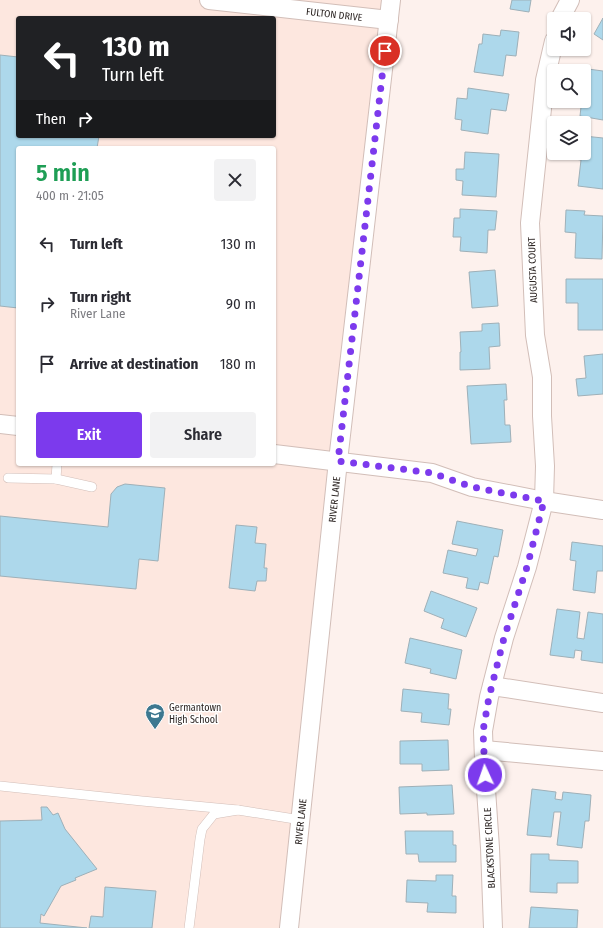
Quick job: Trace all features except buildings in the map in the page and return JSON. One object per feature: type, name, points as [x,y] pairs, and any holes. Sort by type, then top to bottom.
[{"type":"street","name":"RIVER LANE","points":[[289,928],[338,461],[391,0]]},
{"type":"street","points":[[564,12],[570,0]]},
{"type":"street","name":"FULTON DRIVE","points":[[220,1],[388,20]]},
{"type":"street","name":"AUGUSTA COURT","points":[[544,501],[545,466],[542,416],[542,377],[535,334],[530,223],[545,80],[551,56]]},
{"type":"street","points":[[0,424],[16,426]]},
{"type":"street","points":[[276,454],[432,473],[472,487],[544,501],[603,510]]},
{"type":"street","name":"BLACKSTONE CIRCLE","points":[[493,928],[483,731],[489,697],[504,638],[527,567],[544,501]]},
{"type":"street","points":[[492,686],[603,703]]},
{"type":"street","points":[[484,750],[603,761]]},
{"type":"lane","points":[[56,479],[57,466]]},
{"type":"lane","points":[[8,478],[56,479],[92,487]]},
{"type":"lane","points":[[0,786],[238,810],[301,820]]},
{"type":"lane","points":[[189,928],[202,829],[214,814],[238,810]]},
{"type":"shaded area","points":[[0,0],[391,0],[289,928],[0,928]]},
{"type":"place","name":"Germantown High School","points":[[155,730]]},
{"type":"route","points":[[385,51],[338,461],[432,473],[472,487],[544,501],[527,567],[504,638],[489,697],[483,731],[485,775]]}]
